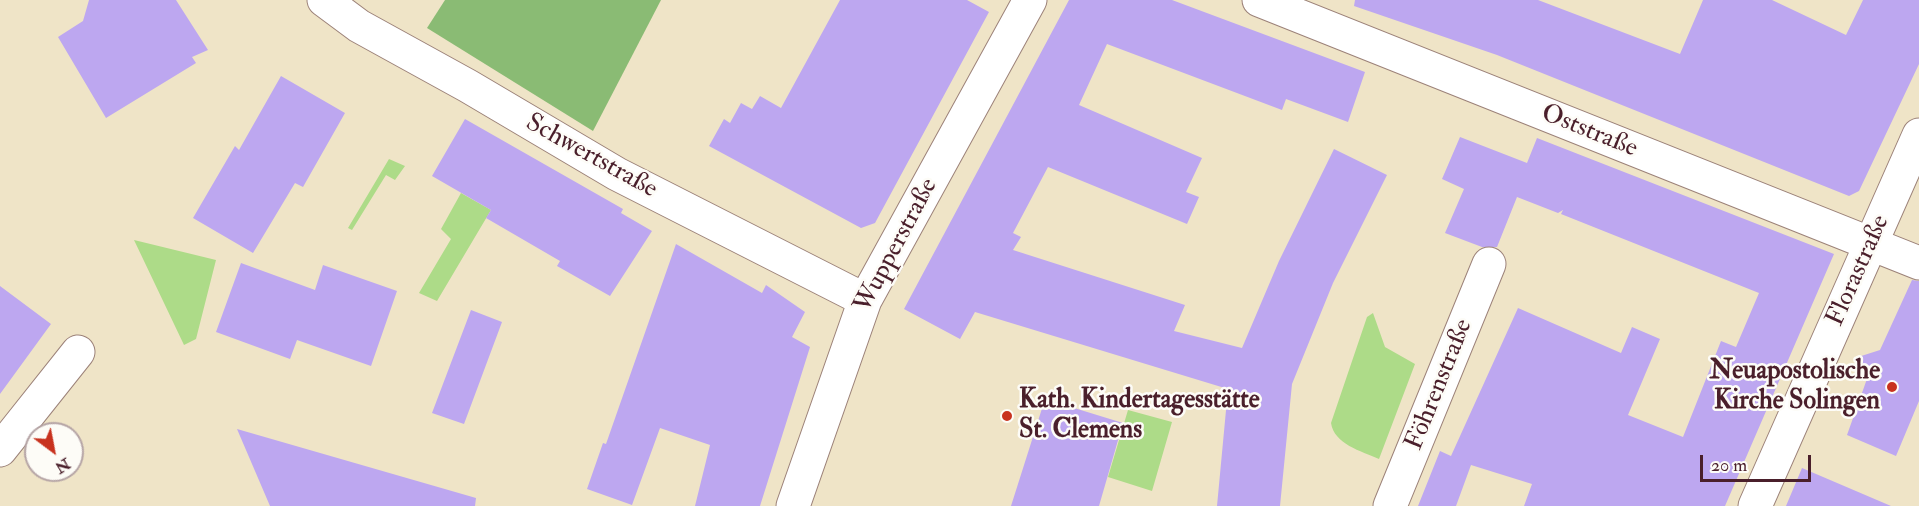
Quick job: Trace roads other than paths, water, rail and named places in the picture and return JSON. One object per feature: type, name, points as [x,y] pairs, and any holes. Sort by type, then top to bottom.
[{"type":"street","name":"Schwertstraße","points":[[324,0],[359,26],[468,86],[617,174],[865,300]]},
{"type":"street","name":"Wupperstraße","points":[[793,506],[865,300],[1030,0]]},
{"type":"street","name":"Oststraße","points":[[1259,0],[1919,262]]},
{"type":"street","name":"Florastraße","points":[[1755,506],[1919,135]]},
{"type":"street","name":"Föhrenstraße","points":[[1390,506],[1489,264]]},
{"type":"street","points":[[0,450],[78,352]]},
{"type":"place","name":"Neuapostolische Kirche Solingen","points":[[1892,387]]},
{"type":"place","name":"Kath. Kindertagesstätte St. Clemens","points":[[1007,416]]}]
